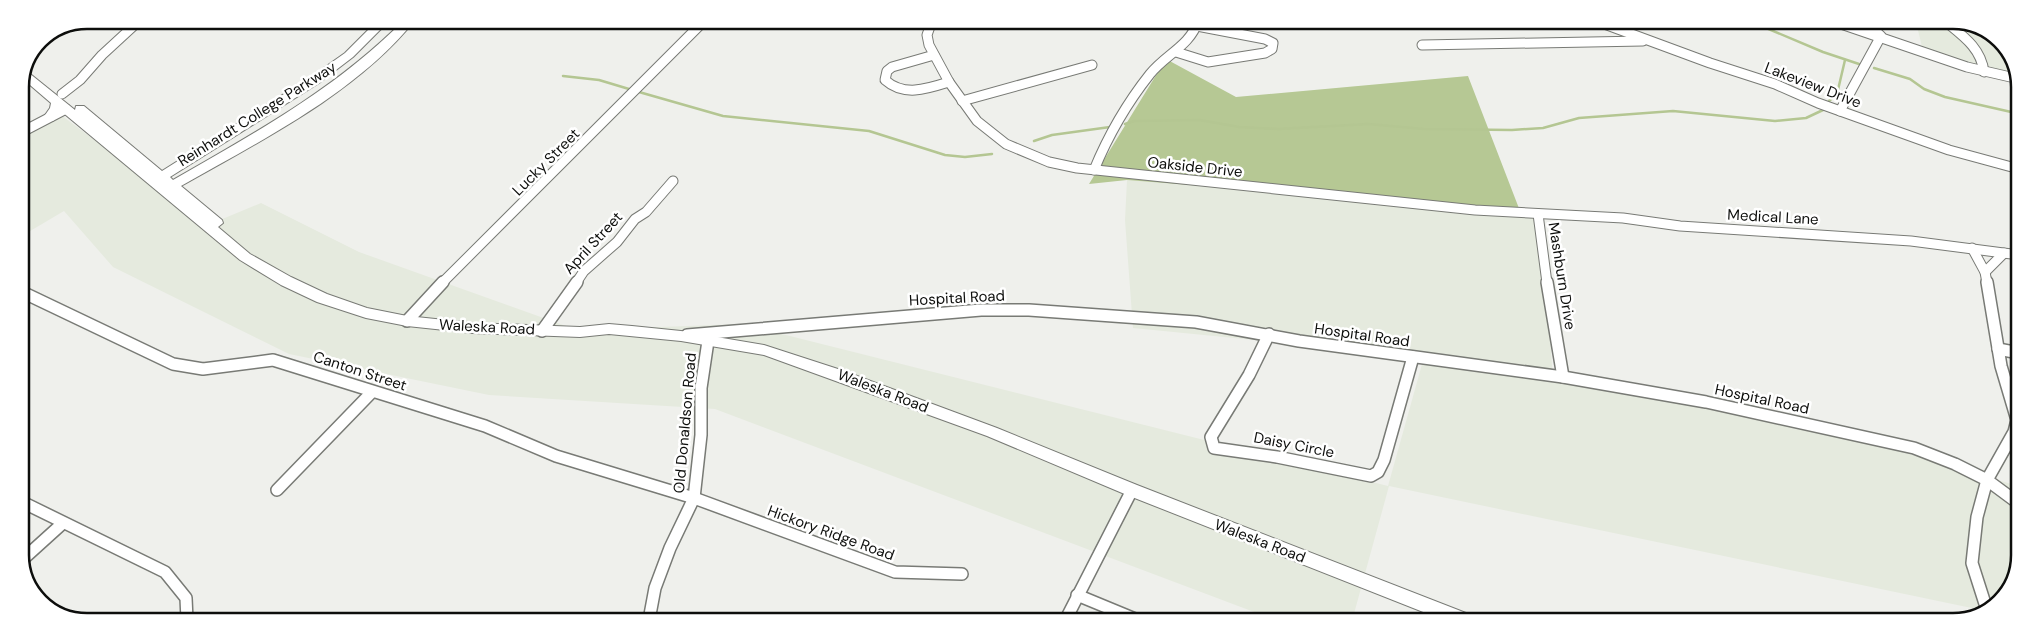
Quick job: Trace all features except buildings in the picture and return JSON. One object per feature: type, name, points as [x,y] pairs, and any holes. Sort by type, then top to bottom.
[{"type":"main road","name":"Reinhardt College Parkway","points":[[157,180],[327,72],[359,46],[376,29]]},
{"type":"main road","name":"Reinhardt College Parkway","points":[[168,188],[334,87],[372,58],[401,29]]},
{"type":"main road","points":[[31,71],[81,122],[168,188]]},
{"type":"main road","points":[[30,78],[142,160],[157,180]]},
{"type":"main road","points":[[49,118],[62,102]]},
{"type":"main road","points":[[142,160],[167,162],[193,156]]},
{"type":"main road","points":[[186,197],[192,180],[207,165]]},
{"type":"main road","name":"Waleska Road","points":[[168,188],[186,197],[275,275]]},
{"type":"main road","name":"Waleska Road","points":[[168,188],[245,257],[275,275],[336,303],[407,321],[473,328],[542,331],[580,332],[609,329],[682,336],[764,350],[836,374],[992,432],[1132,490],[1445,613]]},
{"type":"street","points":[[62,102],[109,48],[130,29]]},
{"type":"street","name":"Lucky Street","points":[[407,321],[432,292],[494,234],[696,29]]},
{"type":"street","name":"Oakside Drive","points":[[929,29],[927,35],[934,55],[949,82],[977,121],[1006,144],[1049,162],[1094,170],[1392,202],[1538,214]]},
{"type":"street","points":[[1094,170],[1103,147],[1151,72],[1188,42],[1195,29]]},
{"type":"street","points":[[1176,52],[1208,62],[1265,53],[1272,48],[1273,43],[1265,39],[1220,29]]},
{"type":"street","name":"Lakeview Drive","points":[[1618,29],[1775,84],[1840,111],[1949,150],[2011,167]]},
{"type":"street","points":[[1858,29],[1984,72],[2010,77]]},
{"type":"street","points":[[1874,29],[1881,36]]},
{"type":"street","points":[[1954,29],[1974,47],[1984,63],[1984,72]]},
{"type":"street","points":[[1840,111],[1881,36]]},
{"type":"street","points":[[1422,45],[1651,41]]},
{"type":"street","points":[[934,55],[892,67],[887,70],[885,80],[893,88],[909,91],[949,82]]},
{"type":"street","points":[[962,101],[1015,86],[1025,81],[1092,65]]},
{"type":"street","points":[[29,128],[49,118]]},
{"type":"street","name":"April Street","points":[[542,331],[584,271],[617,242],[635,220],[646,212],[673,181]]},
{"type":"street","name":"Mashburn Drive","points":[[1564,377],[1542,255],[1538,214],[1573,215]]},
{"type":"street","name":"Medical Lane","points":[[1573,215],[1623,218],[1680,226],[1837,235],[1972,248],[2011,254]]},
{"type":"street","points":[[1972,248],[1985,272],[2000,366],[2011,399]]},
{"type":"street","points":[[1985,272],[2004,253]]},
{"type":"street","name":"Canton Street","points":[[29,295],[172,364],[202,369],[273,360],[485,426],[556,456],[694,498]]},
{"type":"street","name":"Hospital Road","points":[[682,336],[981,310],[1029,310],[1196,322],[1299,340],[1564,377],[1706,402],[1914,448],[1955,464],[1987,480],[2011,498]]},
{"type":"street","name":"Daisy Circle","points":[[1269,334],[1249,375],[1211,436],[1211,444],[1214,448],[1277,456],[1371,476],[1378,472],[1384,460],[1413,357]]},
{"type":"street","name":"Old Donaldson Road","points":[[650,613],[655,588],[670,548],[694,498],[701,435],[701,388],[708,340]]},
{"type":"street","points":[[1998,349],[2011,351]]},
{"type":"street","points":[[277,490],[372,392]]},
{"type":"street","points":[[1984,603],[1972,563],[1977,517],[1987,480],[2011,437]]},
{"type":"street","points":[[1069,613],[1132,490]]},
{"type":"street","name":"Hickory Ridge Road","points":[[694,498],[896,572],[962,574]]},
{"type":"street","points":[[29,506],[165,572],[186,598],[187,613]]},
{"type":"street","points":[[29,553],[62,523]]},
{"type":"street","points":[[1077,595],[1121,613]]},
{"type":"shaded area","points":[[1918,29],[1960,29],[1968,31],[1982,37],[1997,49],[2007,65],[2010,76],[1923,51]]},
{"type":"shaded area","points":[[1166,59],[1236,97],[1468,76],[1520,211],[1127,180],[1089,184]]},
{"type":"shaded area","points":[[61,115],[208,225],[261,203],[359,252],[577,330],[742,324],[1388,486],[1424,357],[1133,328],[1125,220],[1127,180],[1542,213],[1553,381],[1772,417],[2011,484],[2011,562],[2007,577],[1997,593],[1975,609],[1389,486],[1354,613],[1257,613],[715,409],[489,395],[289,354],[113,267],[64,211],[29,232],[29,133]]},
{"type":"waterway","points":[[1769,29],[1823,52],[1859,64]]},
{"type":"waterway","points":[[1829,101],[1837,94],[1845,60]]},
{"type":"waterway","points":[[1874,68],[1910,79],[1924,89],[1945,97],[2011,112]]},
{"type":"waterway","points":[[563,76],[599,80],[629,89]]},
{"type":"waterway","points":[[639,92],[723,116],[869,131],[945,155],[965,157],[992,154]]},
{"type":"waterway","points":[[1125,124],[1134,121],[1200,120],[1239,127],[1278,129],[1368,124],[1424,129],[1512,130],[1543,128],[1579,118],[1673,111],[1775,121],[1806,118],[1823,110]]},
{"type":"waterway","points":[[1034,141],[1052,135],[1110,127]]}]
